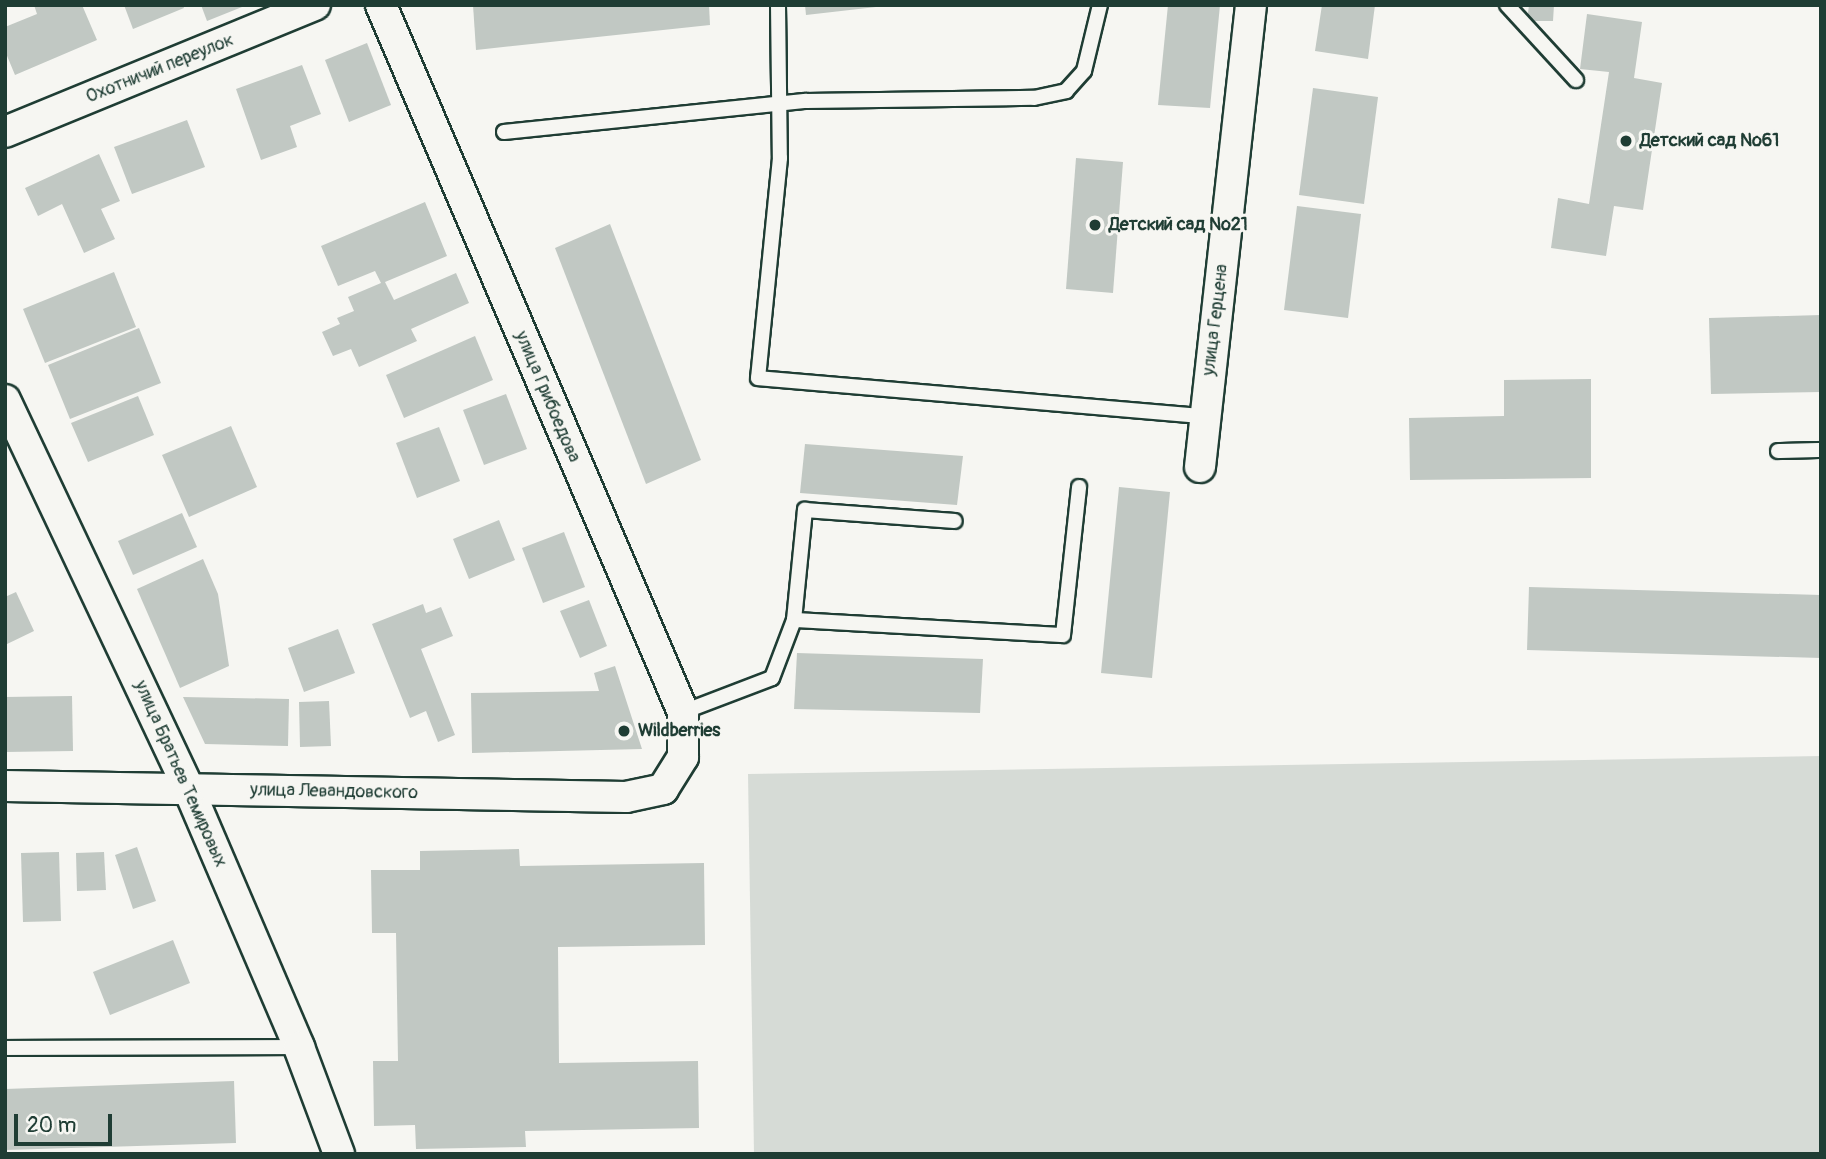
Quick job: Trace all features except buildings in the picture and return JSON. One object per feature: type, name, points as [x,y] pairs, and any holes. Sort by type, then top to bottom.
[{"type":"street","name":"Охотничий переулок","points":[[5,132],[314,5]]},
{"type":"street","name":"улица Грибоедова","points":[[381,5],[683,712],[683,757],[663,789]]},
{"type":"street","name":"улица Герцена","points":[[1200,467],[1251,5]]},
{"type":"street","name":"улица Братьев Темировых","points":[[5,400],[189,790],[299,1047],[339,1154]]},
{"type":"street","name":"улица Левандовского","points":[[5,786],[626,797],[663,789]]},
{"type":"lane","points":[[778,5],[780,158],[758,378],[1205,415]]},
{"type":"lane","points":[[504,132],[780,103],[1034,98],[1066,91],[1084,71],[1100,5]]},
{"type":"lane","points":[[1507,5],[1576,80]]},
{"type":"lane","points":[[1779,451],[1821,450]]},
{"type":"lane","points":[[794,620],[1063,635],[1079,487]]},
{"type":"lane","points":[[683,712],[772,678],[794,620],[805,510],[955,521]]},
{"type":"lane","points":[[5,1048],[299,1047]]},
{"type":"shaded area","points":[[1821,756],[1821,1154],[754,1154],[748,774]]},
{"type":"place","name":"Детский сад №61","points":[[1626,141]]},
{"type":"place","name":"Детский сад №21","points":[[1095,225]]},
{"type":"place","name":"Wildberries","points":[[624,731]]}]
